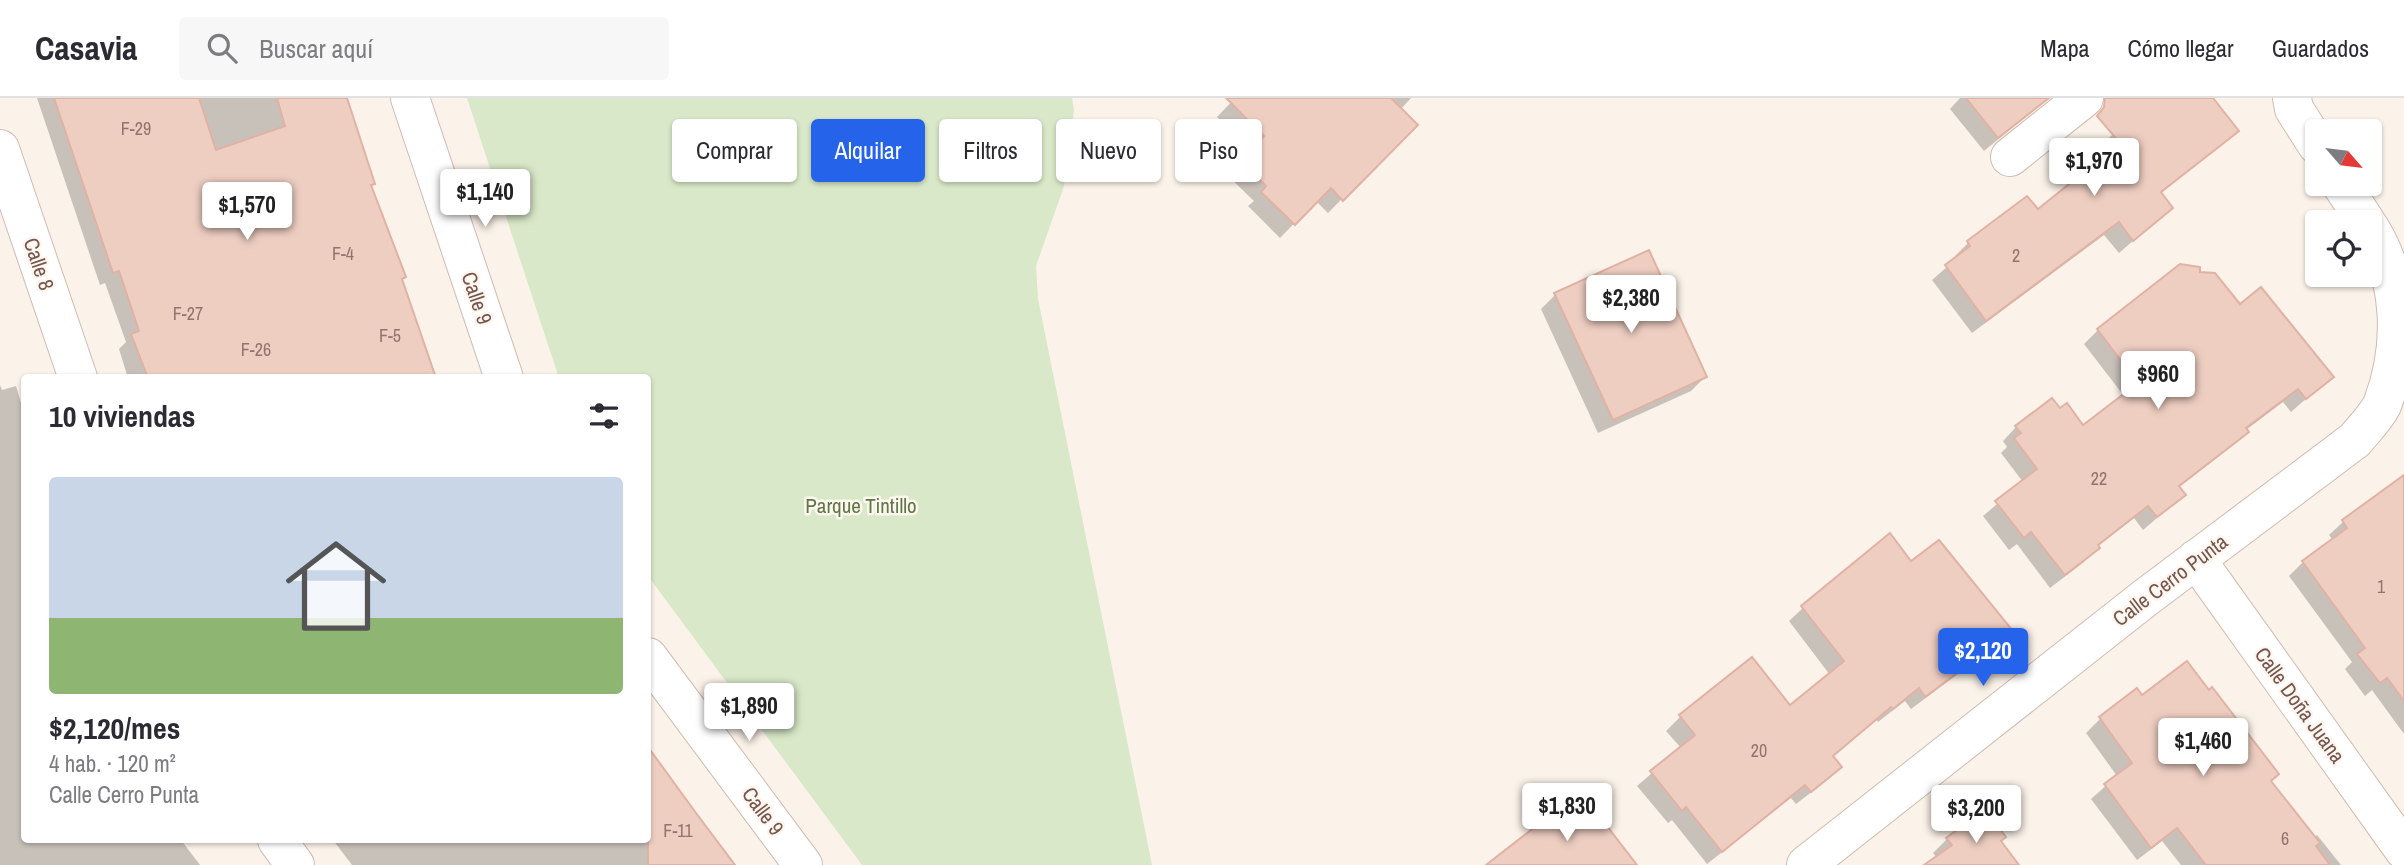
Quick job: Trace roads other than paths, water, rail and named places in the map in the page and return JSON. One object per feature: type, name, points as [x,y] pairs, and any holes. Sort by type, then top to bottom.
[{"type":"street","name":"Calle 9","points":[[410,98],[503,374]]},
{"type":"street","points":[[2010,157],[2084,98]]},
{"type":"street","points":[[2292,98],[2294,109],[2305,126]]},
{"type":"street","name":"Calle 8","points":[[0,149],[77,374]]},
{"type":"street","name":"Calle Cerro Punta","points":[[1806,865],[2196,559],[2356,440],[2381,407],[2393,373],[2398,342],[2393,275],[2382,247]]},
{"type":"street","name":"Calle Doña Juana","points":[[2196,559],[2404,850]]},
{"type":"street","name":"Calle 9","points":[[651,661],[803,865]]},
{"type":"street","points":[[279,843],[295,865]]},
{"type":"park label","name":"Parque Tintillo","points":[[861,505]]}]
